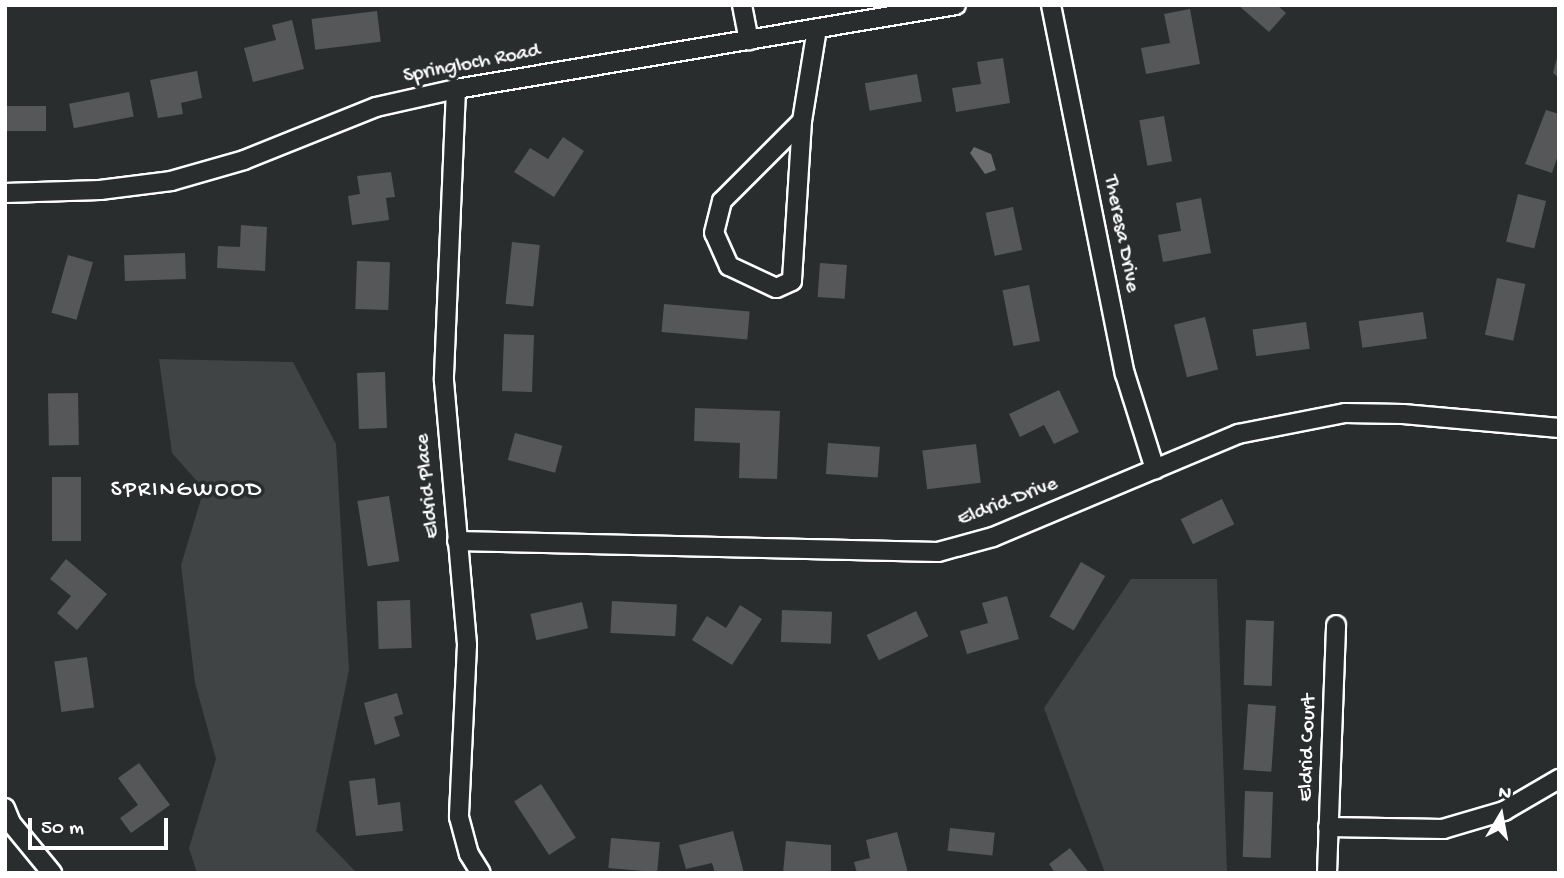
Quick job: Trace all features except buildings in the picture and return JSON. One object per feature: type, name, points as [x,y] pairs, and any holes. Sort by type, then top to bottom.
[{"type":"street","points":[[742,5],[749,40]]},
{"type":"street","name":"Springloch Road","points":[[5,193],[100,190],[171,181],[244,160],[376,107],[456,89],[956,5]]},
{"type":"street","name":"Theresa Drive","points":[[1051,5],[1125,374],[1155,469]]},
{"type":"street","points":[[802,121],[722,201],[713,233],[729,266],[776,288],[793,281],[802,121],[817,29]]},
{"type":"street","name":"Eldrid Place","points":[[456,89],[444,381],[467,645],[459,817],[469,854],[481,873]]},
{"type":"street","name":"Eldrid Drive","points":[[457,541],[938,552],[993,537],[1238,434],[1345,413],[1559,428]]},
{"type":"street","name":"Eldrid Court","points":[[1327,873],[1336,625]]},
{"type":"street","points":[[1328,827],[1443,829],[1504,811],[1559,779]]},
{"type":"street","points":[[5,808],[11,823],[52,873]]},
{"type":"shaded area","points":[[974,147],[991,154],[996,170],[985,174],[970,153]]},
{"type":"shaded area","points":[[159,359],[293,362],[336,444],[349,670],[316,831],[357,873],[197,873],[189,848],[216,759],[195,683],[181,565],[204,489],[172,453]]},
{"type":"shaded area","points":[[1131,579],[1217,579],[1227,873],[1105,873],[1044,708]]},
{"type":"district","name":"SPRINGWOOD","points":[[187,491]]}]
